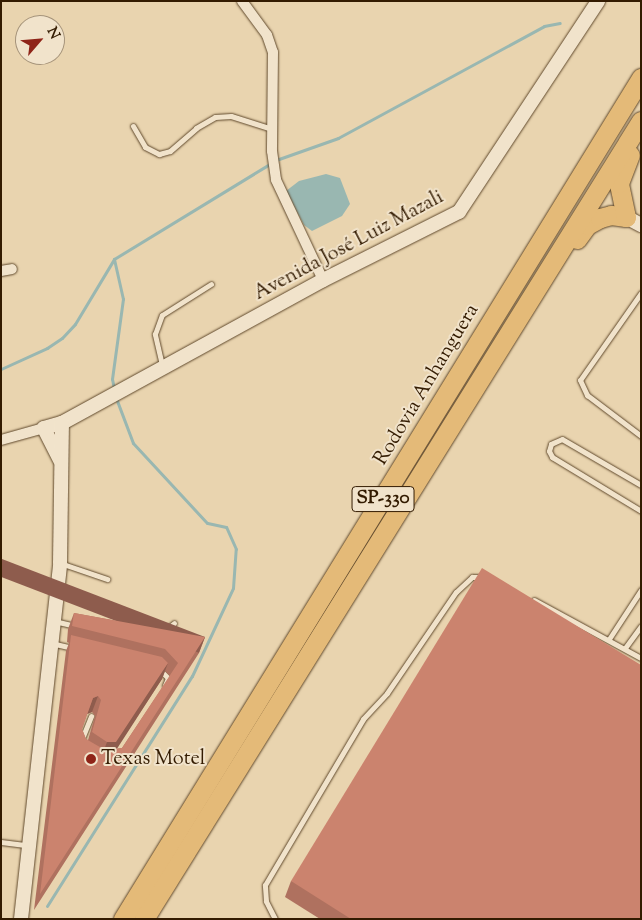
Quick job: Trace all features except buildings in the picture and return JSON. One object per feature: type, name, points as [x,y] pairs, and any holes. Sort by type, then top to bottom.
[{"type":"highway","name":"Rodovia Anhanguera","points":[[123,919],[641,78]]},
{"type":"highway","name":"Rodovia Anhanguera","points":[[144,919],[641,121]]},
{"type":"highway","points":[[633,221],[619,183],[641,134]]},
{"type":"highway","points":[[533,295],[588,225],[611,215],[633,221]]},
{"type":"main road","name":"Avenida José Luiz Mazali","points":[[44,428],[62,423],[323,280],[459,212],[598,1]]},
{"type":"main road","points":[[21,919],[27,845],[60,563],[62,423]]},
{"type":"main road","points":[[44,428],[60,460]]},
{"type":"street","points":[[242,1],[267,35],[273,52],[273,130],[276,180],[323,280]]},
{"type":"street","points":[[1,440],[44,428]]},
{"type":"lane","points":[[133,126],[144,147],[159,154],[170,151],[196,128],[215,117],[232,116],[273,130]]},
{"type":"lane","points":[[163,368],[155,334],[162,315],[210,284]]},
{"type":"lane","points":[[641,292],[580,380],[587,395],[641,436]]},
{"type":"lane","points":[[641,485],[562,439],[551,444],[549,451],[552,457],[641,511]]},
{"type":"lane","points":[[60,563],[107,579]]},
{"type":"lane","points":[[275,919],[266,901],[265,885],[363,719],[387,693],[456,592],[472,577],[488,576]]},
{"type":"lane","points":[[609,639],[641,590]]},
{"type":"lane","points":[[528,597],[609,639],[641,658]]},
{"type":"lane","points":[[53,621],[81,627]]},
{"type":"lane","points":[[152,637],[174,623]]},
{"type":"lane","points":[[625,648],[641,626]]},
{"type":"lane","points":[[51,643],[75,649]]},
{"type":"lane","points":[[148,666],[164,672],[168,678],[160,693]]},
{"type":"lane","points":[[82,751],[80,744],[91,716]]},
{"type":"lane","points":[[1,842],[27,845]]},
{"type":"water","points":[[326,174],[340,178],[350,204],[342,216],[312,231],[304,225],[286,191],[299,181]]},
{"type":"waterway","points":[[276,160],[338,138],[544,26],[560,23]]},
{"type":"waterway","points":[[1,369],[47,348],[62,338],[75,324],[114,259],[271,163]]},
{"type":"waterway","points":[[114,259],[123,299],[112,379],[114,389]]},
{"type":"waterway","points":[[47,906],[192,676],[233,588],[236,549],[226,527],[207,523],[133,443],[116,398]]},
{"type":"place","name":"Texas Motel","points":[[91,759]]}]
